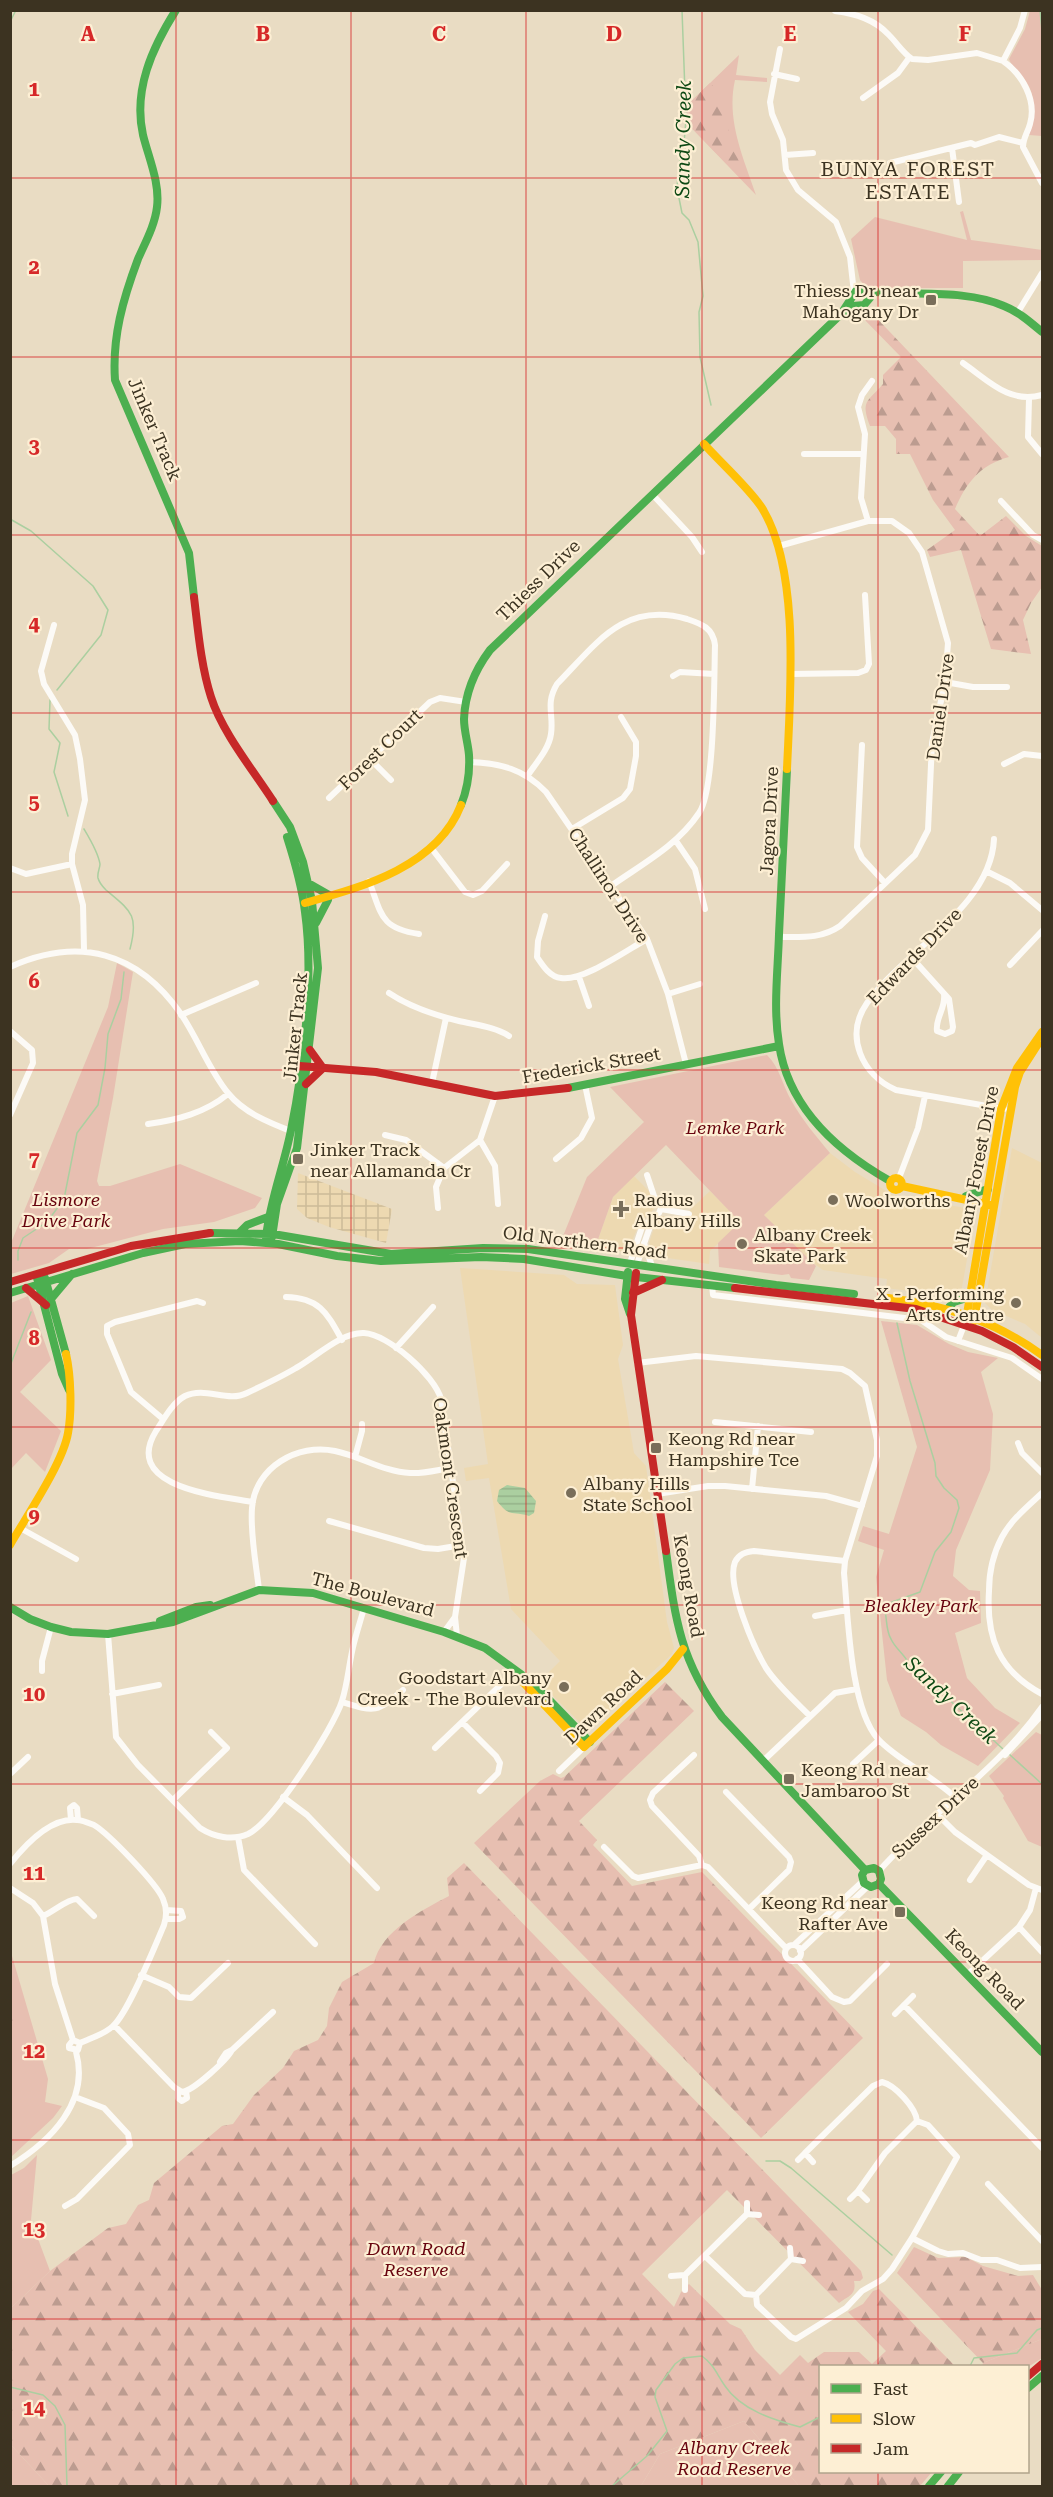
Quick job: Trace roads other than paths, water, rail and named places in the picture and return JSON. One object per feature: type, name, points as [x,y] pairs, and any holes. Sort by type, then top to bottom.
[{"type":"main road","name":"Jinker Track","points":[[176,10],[149,58],[140,99],[142,131],[155,181],[157,203],[154,222],[118,316],[112,357],[115,380],[189,553],[200,643],[212,698],[224,725],[290,827],[308,883],[310,969],[304,1066],[291,1167],[277,1204],[269,1238]]},
{"type":"main road","points":[[841,314],[858,289],[867,293],[979,297],[1003,304],[1018,312],[1042,333]]},
{"type":"main road","points":[[841,314],[858,305],[864,305],[867,293]]},
{"type":"main road","points":[[854,294],[854,301],[858,305]]},
{"type":"main road","name":"Thiess Drive","points":[[309,904],[412,863],[432,849],[450,829],[462,806],[468,782],[469,762],[464,724],[466,702],[476,672],[490,650],[841,314]]},
{"type":"main road","name":"Jagora Drive","points":[[704,444],[762,508],[780,546],[786,579],[791,674],[776,1004],[779,1046],[794,1089],[819,1127],[847,1155],[897,1182],[990,1203]]},
{"type":"main road","name":"Jinker Track","points":[[269,1238],[268,1217],[295,1133],[306,1084],[304,1066],[310,1050],[318,968],[316,923],[282,817]]},
{"type":"main road","points":[[308,883],[332,896],[316,923]]},
{"type":"main road","name":"Albany Forest Drive","points":[[970,1320],[1010,1078],[1018,1063],[1042,1032]]},
{"type":"main road","name":"Albany Forest Drive","points":[[970,1320],[970,1297],[990,1203],[988,1189],[1005,1110],[1020,1072],[1042,1039]]},
{"type":"main road","name":"Frederick Street","points":[[304,1066],[376,1072],[495,1096],[537,1094],[779,1046]]},
{"type":"main road","points":[[306,1084],[323,1068],[310,1050]]},
{"type":"main road","points":[[963,1197],[988,1189]]},
{"type":"main road","points":[[240,1232],[247,1225],[268,1217]]},
{"type":"main road","name":"Old Northern Road","points":[[10,1282],[165,1238],[203,1233],[240,1232],[367,1260],[503,1257],[542,1261],[631,1277],[893,1305],[970,1320],[1007,1332],[1042,1355]]},
{"type":"main road","name":"Old Northern Road","points":[[10,1293],[143,1253],[185,1244],[269,1238],[380,1253],[422,1253],[490,1248],[528,1249],[785,1286],[928,1302],[949,1307],[1042,1367]]},
{"type":"main road","name":"Keong Road","points":[[631,1315],[626,1304],[634,1264]]},
{"type":"main road","points":[[10,1545],[57,1462],[68,1434],[70,1371],[40,1273]]},
{"type":"main road","points":[[48,1302],[72,1274]]},
{"type":"main road","name":"Keong Road","points":[[631,1277],[633,1293],[631,1315],[637,1363],[676,1622],[688,1662],[705,1694],[762,1761],[865,1870]]},
{"type":"main road","points":[[633,1293],[654,1286],[662,1280]]},
{"type":"main road","points":[[26,1288],[48,1302]]},
{"type":"main road","points":[[949,1307],[954,1302],[970,1297]]},
{"type":"main road","name":"The Boulevard","points":[[10,1607],[30,1619],[51,1627],[71,1632],[108,1634],[154,1625],[170,1615],[196,1606],[214,1605],[259,1590],[314,1593],[457,1636],[485,1648],[533,1683],[587,1744]]},
{"type":"main road","name":"Dawn Road","points":[[587,1744],[669,1666],[683,1649]]},
{"type":"main road","name":"Dawn Road","points":[[669,1666],[688,1662]]},
{"type":"main road","points":[[874,1868],[879,1871],[881,1876],[879,1884],[866,1883],[862,1875],[865,1870],[874,1868]]},
{"type":"main road","name":"Keong Road","points":[[879,1884],[1042,2052]]},
{"type":"main road","points":[[1029,2375],[1042,2364]]},
{"type":"main road","points":[[1029,2387],[1042,2376]]},
{"type":"main road","points":[[929,2487],[940,2473]]},
{"type":"main road","points":[[948,2487],[958,2473]]},
{"type":"street","points":[[835,10],[860,16],[877,25],[909,58],[924,61],[974,53],[1003,61],[1021,79],[1030,98],[1031,121],[1023,143],[1042,183]]},
{"type":"street","points":[[1003,61],[1020,27],[1025,10]]},
{"type":"street","points":[[780,48],[770,106],[782,133],[786,170],[794,186],[836,222],[848,250],[854,294]]},
{"type":"street","points":[[863,98],[898,73],[909,58]]},
{"type":"street","points":[[774,74],[797,79]]},
{"type":"street","points":[[890,163],[971,143],[978,139],[982,141],[999,137],[1023,143]]},
{"type":"street","points":[[952,148],[959,202]]},
{"type":"street","points":[[785,155],[813,153]]},
{"type":"street","points":[[1018,312],[1042,273]]},
{"type":"street","points":[[853,275],[867,293]]},
{"type":"street","points":[[963,363],[1010,396],[1029,399],[1042,395]]},
{"type":"street","points":[[868,521],[861,498],[865,434],[858,407],[862,395],[872,381]]},
{"type":"street","points":[[1029,399],[1028,437],[1042,454]]},
{"type":"street","points":[[804,454],[862,454]]},
{"type":"street","points":[[652,494],[692,537],[702,552]]},
{"type":"street","points":[[1001,501],[1033,534],[1042,540]]},
{"type":"street","name":"Daniel Drive","points":[[779,937],[813,937],[829,934],[915,855],[928,830],[932,743],[945,682],[948,643],[922,552],[909,533],[892,521],[868,521],[780,546]]},
{"type":"street","points":[[791,674],[866,670],[868,664],[865,595]]},
{"type":"street","points":[[528,775],[549,741],[551,733],[549,709],[552,692],[557,684],[615,627],[631,618],[648,614],[671,615],[702,623],[712,632],[714,674],[708,789],[701,811],[676,841],[611,886]]},
{"type":"street","points":[[54,625],[42,671],[44,684],[75,735],[85,800],[72,854],[72,864],[83,905],[84,950]]},
{"type":"street","points":[[673,676],[680,672],[714,674]]},
{"type":"street","points":[[945,682],[973,687],[1007,687]]},
{"type":"street","name":"Forest Court","points":[[329,798],[430,702],[440,698],[466,702]]},
{"type":"street","points":[[572,829],[622,798],[630,789],[636,742],[621,717]]},
{"type":"street","points":[[862,745],[857,847],[862,858],[885,883]]},
{"type":"street","points":[[1004,764],[1024,754],[1042,756]]},
{"type":"street","points":[[370,759],[391,780]]},
{"type":"street","name":"Challinor Drive","points":[[469,762],[503,765],[528,775],[546,792],[646,939],[668,994],[686,1064]]},
{"type":"street","name":"Edwards Drive","points":[[994,839],[994,850],[986,871],[971,895],[955,915],[893,974],[867,1004],[858,1023],[857,1044],[867,1069],[884,1085],[896,1090],[1005,1110]]},
{"type":"street","points":[[676,841],[695,869],[705,909]]},
{"type":"street","points":[[432,849],[465,892],[473,895],[482,891],[507,864]]},
{"type":"street","points":[[10,868],[26,874],[72,864]]},
{"type":"street","points":[[986,871],[1011,883],[1042,910]]},
{"type":"street","points":[[369,881],[385,921],[399,931],[419,934]]},
{"type":"street","points":[[545,916],[538,941],[537,957],[547,970],[561,978],[579,977],[646,939]]},
{"type":"street","points":[[1010,965],[1042,931]]},
{"type":"street","points":[[10,968],[52,953],[84,950],[116,958],[138,969],[159,986],[181,1015],[228,1094],[258,1118],[295,1133]]},
{"type":"street","points":[[912,958],[944,994],[951,1004],[953,1027],[952,1031],[945,1034],[937,1031],[936,1027],[944,1007],[944,994]]},
{"type":"street","points":[[579,977],[589,1006]]},
{"type":"street","points":[[181,1015],[256,983]]},
{"type":"street","points":[[668,994],[700,984]]},
{"type":"street","points":[[389,993],[404,1003],[446,1018],[501,1031],[509,1036]]},
{"type":"street","points":[[432,1083],[446,1018]]},
{"type":"street","points":[[10,1031],[32,1050],[33,1063],[10,1115]]},
{"type":"street","points":[[556,1159],[581,1138],[592,1118],[585,1085]]},
{"type":"street","points":[[148,1124],[196,1113],[228,1094]]},
{"type":"street","points":[[897,1182],[918,1128],[925,1095]]},
{"type":"street","points":[[438,1208],[436,1187],[444,1168],[480,1140],[495,1096]]},
{"type":"street","points":[[385,1135],[406,1140],[444,1168]]},
{"type":"street","points":[[480,1140],[495,1166],[498,1204]]},
{"type":"street","points":[[647,1174],[661,1209]]},
{"type":"street","points":[[661,1209],[689,1214]]},
{"type":"street","points":[[634,1264],[642,1227],[661,1209]]},
{"type":"street","points":[[634,1264],[653,1218]]},
{"type":"street","points":[[644,1243],[652,1266]]},
{"type":"street","points":[[712,1285],[713,1295],[914,1318],[930,1324],[943,1335],[1006,1355],[1042,1379]]},
{"type":"street","points":[[286,1297],[321,1307],[342,1340]]},
{"type":"street","points":[[163,1419],[138,1400],[126,1385],[107,1334],[107,1326],[197,1301],[202,1303]]},
{"type":"street","points":[[396,1348],[433,1306]]},
{"type":"street","points":[[962,1342],[970,1320]]},
{"type":"street","name":"Oakmont Crescent","points":[[253,1502],[181,1488],[160,1476],[150,1458],[153,1435],[163,1419],[183,1397],[193,1393],[235,1398],[296,1369],[353,1334],[373,1334],[396,1348],[429,1376],[439,1391],[462,1545],[463,1572],[455,1617],[457,1636]]},
{"type":"street","points":[[637,1363],[696,1356],[842,1370],[850,1372],[866,1386],[876,1429],[877,1456],[845,1561],[844,1573],[856,1689],[864,1718],[879,1740],[939,1782],[956,1798]]},
{"type":"street","points":[[715,1422],[811,1432]]},
{"type":"street","points":[[355,1457],[362,1424]]},
{"type":"street","points":[[752,1489],[758,1426]]},
{"type":"street","points":[[1018,1443],[1022,1453],[1042,1473]]},
{"type":"street","points":[[259,1590],[253,1502],[267,1473],[287,1456],[310,1448],[336,1451],[398,1472],[410,1473],[450,1468]]},
{"type":"street","points":[[657,1494],[708,1486],[826,1496],[861,1506]]},
{"type":"street","points":[[1042,1493],[1018,1516],[1003,1536],[992,1562],[988,1609],[992,1638],[1006,1665],[1030,1688],[1042,1695]]},
{"type":"street","points":[[329,1521],[424,1548],[438,1549],[462,1545]]},
{"type":"street","points":[[20,1528],[76,1559]]},
{"type":"street","points":[[810,1716],[776,1680],[752,1643],[745,1625],[733,1569],[736,1559],[744,1552],[754,1551],[845,1561]]},
{"type":"street","points":[[108,1634],[116,1737],[138,1765],[200,1828],[210,1834],[238,1837],[249,1834],[262,1824],[329,1731],[342,1702],[364,1608]]},
{"type":"street","points":[[815,1616],[847,1610]]},
{"type":"street","name":"Oakmont Crescent","points":[[444,1632],[455,1617]]},
{"type":"street","points":[[42,1671],[42,1661],[51,1627]]},
{"type":"street","points":[[435,1748],[515,1671]]},
{"type":"street","points":[[112,1694],[159,1685]]},
{"type":"street","points":[[762,1761],[836,1693],[856,1689]]},
{"type":"street","points":[[342,1702],[364,1709],[380,1708],[403,1690]]},
{"type":"street","name":"Sussex Drive","points":[[1012,1745],[1042,1707]]},
{"type":"street","name":"Sussex Drive","points":[[879,1871],[1042,1715]]},
{"type":"street","points":[[462,1722],[496,1756],[500,1763],[495,1776],[480,1791]]},
{"type":"street","points":[[173,1800],[227,1748],[211,1732]]},
{"type":"street","points":[[853,1764],[879,1740]]},
{"type":"street","name":"Dawn Road","points":[[559,1771],[587,1744]]},
{"type":"street","points":[[694,1755],[653,1793],[650,1800],[652,1806],[699,1856],[702,1865]]},
{"type":"street","points":[[10,1774],[28,1757]]},
{"type":"street","points":[[726,1792],[789,1857],[791,1862],[789,1870],[749,1909]]},
{"type":"street","points":[[283,1797],[307,1815],[377,1888]]},
{"type":"street","points":[[938,1815],[955,1832],[1039,1889],[1030,1911],[1019,1927],[967,1975]]},
{"type":"street","points":[[10,1864],[41,1833],[53,1825],[74,1820],[92,1824],[102,1831],[157,1888],[166,1910],[166,1919],[141,1975],[114,2025],[80,2043]]},
{"type":"street","points":[[238,1837],[244,1870],[315,1944]]},
{"type":"street","points":[[604,1846],[633,1876],[638,1878],[702,1865],[712,1870],[786,1948],[786,1957],[792,1960],[797,1959]]},
{"type":"street","points":[[970,1880],[987,1855]]},
{"type":"street","points":[[786,1948],[794,1945],[866,1883]]},
{"type":"street","points":[[797,1959],[800,1950],[866,1883]]},
{"type":"street","points":[[10,1888],[33,1903],[43,1916],[55,1984],[73,2040],[80,2043]]},
{"type":"street","points":[[43,1916],[59,1909],[71,1899],[77,1899],[94,1916]]},
{"type":"street","points":[[166,1910],[181,1911],[183,1917],[166,1919]]},
{"type":"street","points":[[1019,1927],[1042,1952]]},
{"type":"street","points":[[794,1945],[800,1950]]},
{"type":"street","points":[[797,1959],[832,1997],[844,2002],[850,2001],[887,1964]]},
{"type":"street","points":[[141,1975],[169,1987],[179,1997],[185,1999],[191,1998],[228,1963]]},
{"type":"street","points":[[895,2014],[913,1996]]},
{"type":"street","points":[[904,2005],[1042,2148]]},
{"type":"street","points":[[114,2025],[178,2091],[178,2098],[182,2101],[187,2098],[186,2091],[194,2088],[226,2053],[273,2012]]},
{"type":"street","points":[[10,2166],[60,2124],[71,2108],[80,2073],[76,2052],[69,2048],[73,2040]]},
{"type":"street","points":[[76,2052],[81,2047],[80,2043]]},
{"type":"street","points":[[798,2160],[877,2083],[889,2084],[914,2110],[917,2121]]},
{"type":"street","points":[[65,2206],[76,2199],[130,2145],[128,2134],[104,2108],[75,2097]]},
{"type":"street","points":[[850,2199],[858,2192],[885,2153],[917,2121]]},
{"type":"street","points":[[790,2248],[791,2259],[756,2295],[757,2305],[796,2339],[846,2308],[868,2286],[883,2279],[900,2258],[957,2157],[928,2125],[917,2121]]},
{"type":"street","points":[[805,2153],[813,2162]]},
{"type":"street","points":[[988,2184],[1042,2241]]},
{"type":"street","points":[[858,2192],[867,2200]]},
{"type":"street","points":[[672,2276],[686,2275],[747,2214],[747,2203]]},
{"type":"street","points":[[747,2214],[759,2215]]},
{"type":"street","points":[[912,2238],[948,2254],[969,2254],[981,2260],[998,2260],[1020,2268],[1042,2267]]},
{"type":"street","points":[[705,2256],[745,2294],[756,2295]]},
{"type":"street","points":[[791,2259],[803,2261]]},
{"type":"street","points":[[685,2290],[686,2275]]},
{"type":"waterway","points":[[10,22],[16,10]]},
{"type":"waterway","name":"Sandy Creek","points":[[682,10],[686,120],[677,188],[682,213],[689,220],[698,242],[703,296],[699,312],[700,357],[711,405]]},
{"type":"waterway","points":[[1040,10],[1042,31]]},
{"type":"waterway","points":[[10,519],[31,531],[93,586],[108,610],[101,635],[57,690]]},
{"type":"waterway","points":[[50,700],[49,729],[60,743],[54,772],[68,816]]},
{"type":"waterway","points":[[84,829],[99,859],[99,881],[131,915],[134,928],[130,949]]},
{"type":"waterway","points":[[18,1260],[18,1251],[23,1238],[47,1222],[64,1199],[77,1133],[98,1105],[108,1034],[121,999],[124,972]]},
{"type":"waterway","points":[[10,1366],[31,1312]]},
{"type":"waterway","name":"Sandy Creek","points":[[897,1323],[910,1381],[935,1463],[936,1476],[944,1488],[957,1500],[959,1508],[951,1532],[935,1552],[920,1592],[892,1602],[885,1610],[888,1632],[908,1662],[1003,1749]]},
{"type":"waterway","name":"Sandy Creek","points":[[1009,1754],[1042,1784]]},
{"type":"waterway","points":[[766,2161],[780,2161],[791,2168],[892,2255]]},
{"type":"waterway","points":[[970,2365],[974,2358],[1017,2353],[1037,2330],[1042,2328]]},
{"type":"waterway","points":[[612,2486],[647,2456],[667,2431],[655,2397],[656,2390],[675,2364],[683,2358],[702,2356],[713,2366],[732,2394],[740,2402],[759,2413],[800,2427],[819,2418]]},
{"type":"waterway","points":[[10,2387],[43,2395],[55,2406],[65,2425],[67,2486]]},
{"type":"place","name":"Thiess Dr near Mahogany Dr","points":[[931,300]]},
{"type":"place","name":"Jinker Track near Allamanda Cr","points":[[298,1159]]},
{"type":"place","name":"Woolworths","points":[[833,1200]]},
{"type":"place","name":"Radius Albany Hills","points":[[621,1209]]},
{"type":"place","name":"Albany Creek Skate Park","points":[[742,1244]]},
{"type":"place","name":"X - Performing Arts Centre","points":[[1016,1303]]},
{"type":"place","name":"Keong Rd near Hampshire Tce","points":[[656,1448]]},
{"type":"place","name":"Albany Hills State School","points":[[571,1493]]},
{"type":"place","name":"Goodstart Albany Creek - The Boulevard","points":[[564,1687]]},
{"type":"place","name":"Keong Rd near Jambaroo St","points":[[789,1779]]},
{"type":"place","name":"Keong Rd near Rafter Ave","points":[[900,1912]]},
{"type":"district","name":"BUNYA FOREST ESTATE","points":[[908,180]]},
{"type":"park label","name":"Lemke Park","points":[[735,1127]]},
{"type":"park label","name":"Lismore Drive Park","points":[[66,1209]]},
{"type":"park label","name":"Bleakley Park","points":[[921,1605]]},
{"type":"park label","name":"Dawn Road Reserve","points":[[416,2258]]},
{"type":"park label","name":"Albany Creek Road Reserve","points":[[734,2457]]}]
